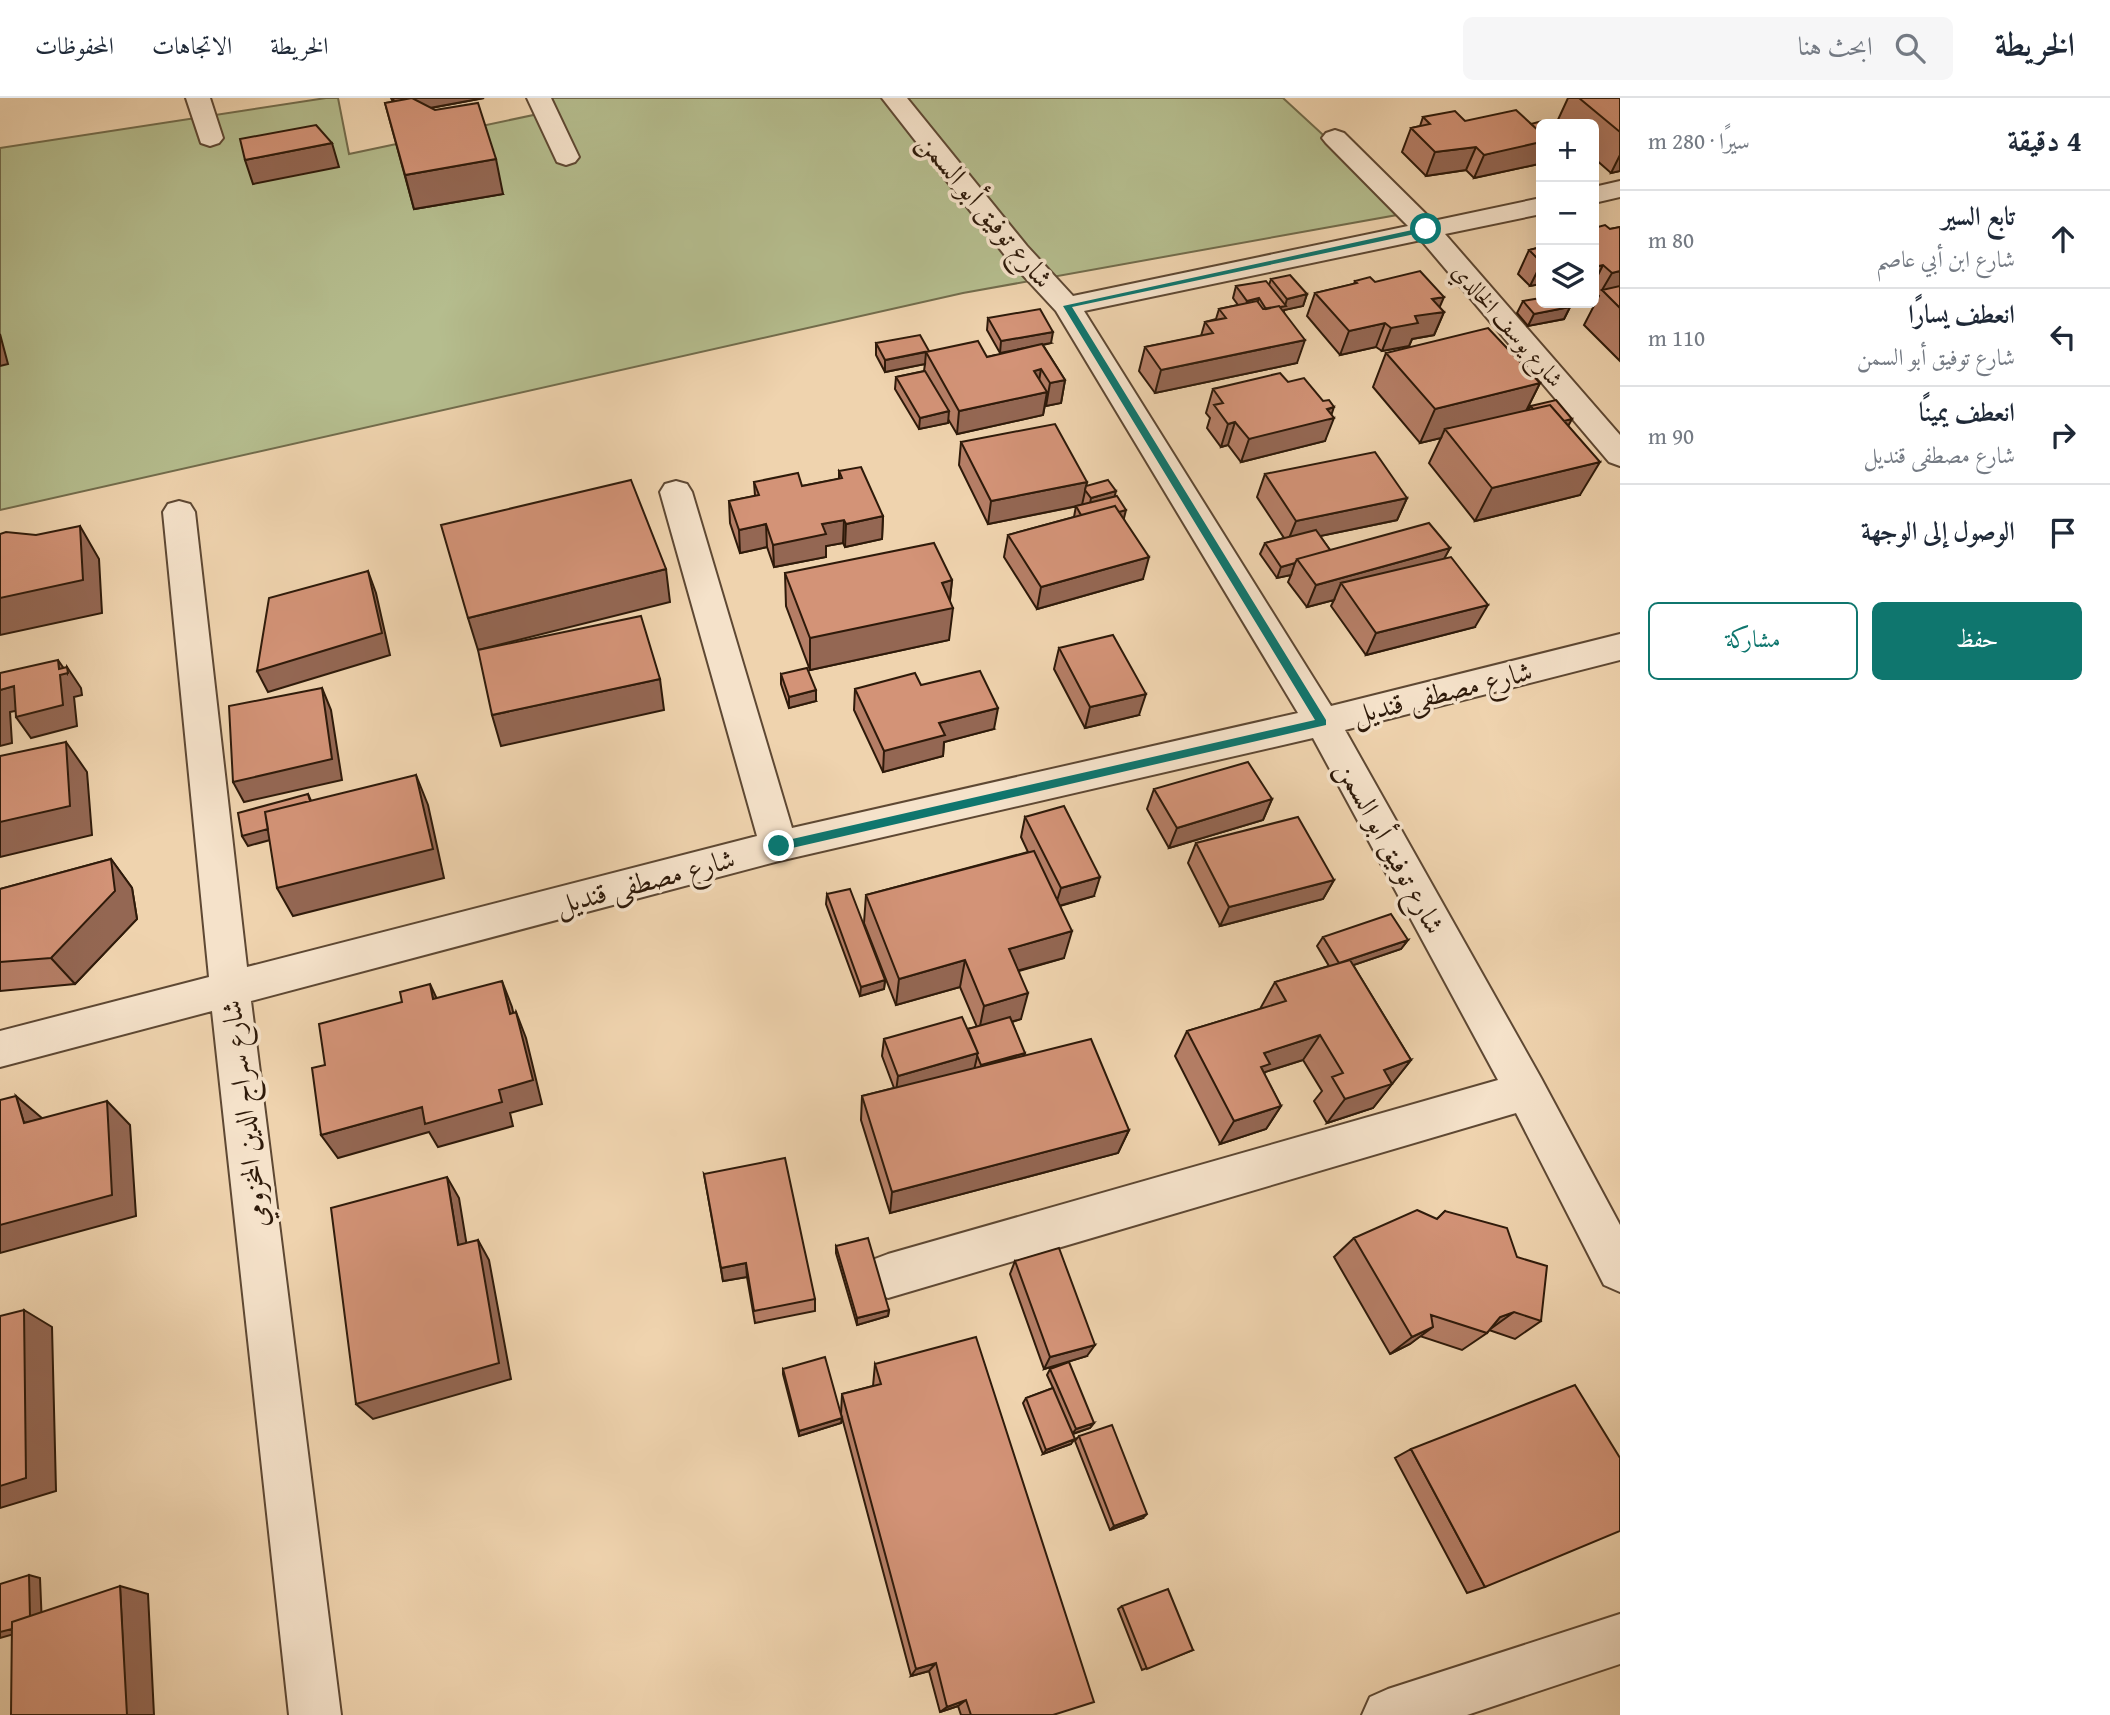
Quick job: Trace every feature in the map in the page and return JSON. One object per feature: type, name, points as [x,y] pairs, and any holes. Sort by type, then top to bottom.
[{"type":"street","points":[[198,98],[210,138]]},
{"type":"street","points":[[539,98],[566,157]]},
{"type":"street","name":"شارع توفيق أبو السمن","points":[[894,98],[1017,252],[1067,306],[1322,722],[1526,1091],[1620,1270]]},
{"type":"street","name":"شارع يوسف الخالدي","points":[[1335,138],[1426,229],[1620,455]]},
{"type":"street","points":[[1599,194],[1620,189]]},
{"type":"street","points":[[1067,306],[1536,207]]},
{"type":"street","points":[[676,492],[779,846]]},
{"type":"street","name":"شارع سراج الدين المخزومي","points":[[179,512],[230,991],[315,1715]]},
{"type":"street","name":"شارع مصطفى قنديل","points":[[0,1049],[779,846],[1322,722],[1620,647]]},
{"type":"street","points":[[888,1276],[1526,1091]]},
{"type":"street","points":[[1388,1715],[1620,1639]]},
{"type":"green space","points":[[338,98],[349,154],[557,110],[550,98],[1283,98],[1408,213],[963,293],[0,510],[0,148]]},
{"type":"building","points":[[412,98],[435,110],[478,103],[496,159],[405,175],[385,103]]},
{"type":"building","points":[[1579,98],[1620,98],[1620,132]]},
{"type":"building","points":[[1516,110],[1536,128],[1536,143],[1484,155],[1476,147],[1435,152],[1411,128],[1430,124],[1423,117],[1455,111],[1465,121]]},
{"type":"building","points":[[316,125],[332,143],[245,160],[240,139]]},
{"type":"building","points":[[1605,225],[1610,229],[1620,227],[1620,271],[1612,273],[1603,265],[1599,266],[1599,227]]},
{"type":"building","points":[[1420,271],[1444,297],[1432,299],[1444,312],[1415,316],[1418,323],[1391,328],[1385,323],[1349,331],[1315,293],[1357,283],[1355,281],[1370,277],[1375,282]]},
{"type":"building","points":[[1290,275],[1307,294],[1287,299],[1271,279]]},
{"type":"building","points":[[1266,281],[1286,306],[1266,309],[1259,298],[1247,301],[1236,286]]},
{"type":"building","points":[[1620,286],[1620,308],[1602,290]]},
{"type":"building","points":[[1536,299],[1536,308],[1565,308],[1534,314],[1523,301]]},
{"type":"building","points":[[1257,301],[1263,309],[1279,306],[1305,340],[1161,370],[1145,347],[1213,333],[1205,322],[1226,318],[1219,309]]},
{"type":"building","points":[[1040,309],[1053,332],[1001,341],[988,318]]},
{"type":"building","points":[[1488,328],[1540,383],[1435,409],[1386,353]]},
{"type":"building","points":[[920,335],[929,351],[885,360],[876,343]]},
{"type":"building","points":[[978,341],[987,357],[1042,344],[1065,380],[1050,383],[1041,369],[1034,371],[1047,392],[959,411],[926,352]]},
{"type":"building","points":[[925,371],[949,411],[920,418],[896,377]]},
{"type":"building","points":[[1280,373],[1288,382],[1304,378],[1323,401],[1329,400],[1334,407],[1327,409],[1334,418],[1249,439],[1235,422],[1228,424],[1214,405],[1223,403],[1213,389]]},
{"type":"building","points":[[1556,400],[1572,419],[1564,421],[1550,405],[1533,409],[1531,406]]},
{"type":"building","points":[[1550,405],[1600,462],[1492,488],[1445,429]]},
{"type":"building","points":[[1055,424],[1087,482],[991,501],[961,442]]},
{"type":"building","points":[[1375,452],[1407,498],[1296,521],[1265,474]]},
{"type":"building","points":[[861,467],[883,516],[846,524],[844,520],[822,524],[826,534],[773,545],[766,524],[739,530],[729,501],[759,495],[754,482],[798,473],[802,486],[842,478],[839,471]]},
{"type":"building","points":[[631,480],[666,569],[468,618],[441,525]]},
{"type":"building","points":[[1108,480],[1116,491],[1091,498],[1085,490],[1086,486]]},
{"type":"building","points":[[1117,496],[1126,510],[1119,512],[1115,506],[1081,515],[1076,506]]},
{"type":"building","points":[[1115,506],[1149,557],[1041,587],[1008,535]]},
{"type":"building","points":[[1429,523],[1450,548],[1316,585],[1297,559]]},
{"type":"building","points":[[80,526],[83,580],[0,598],[0,534],[6,532],[36,535]]},
{"type":"building","points":[[1316,530],[1330,550],[1297,559],[1295,563],[1281,567],[1265,543]]},
{"type":"building","points":[[934,543],[952,580],[942,583],[953,608],[810,638],[785,573]]},
{"type":"building","points":[[1451,557],[1488,605],[1376,633],[1341,583]]},
{"type":"building","points":[[368,571],[382,633],[257,671],[269,598]]},
{"type":"building","points":[[641,616],[660,679],[492,715],[478,650]]},
{"type":"building","points":[[1113,635],[1146,694],[1090,707],[1059,648]]},
{"type":"building","points":[[58,660],[59,669],[67,667],[68,673],[60,675],[63,705],[16,717],[14,686],[0,690],[0,673]]},
{"type":"building","points":[[807,668],[816,690],[789,697],[781,674]]},
{"type":"building","points":[[980,671],[998,708],[939,723],[945,735],[884,751],[855,689],[915,673],[921,685]]},
{"type":"building","points":[[322,688],[332,759],[233,782],[229,706]]},
{"type":"building","points":[[66,742],[70,806],[0,822],[0,756]]},
{"type":"building","points":[[1248,762],[1272,799],[1177,828],[1154,789]]},
{"type":"building","points":[[416,775],[433,849],[277,888],[265,812]]},
{"type":"building","points":[[308,794],[310,801],[265,812],[268,829],[242,836],[238,813]]},
{"type":"building","points":[[1064,806],[1100,877],[1061,888],[1025,817]]},
{"type":"building","points":[[1298,817],[1334,880],[1229,907],[1196,843]]},
{"type":"building","points":[[1034,851],[1072,931],[1009,949],[1028,993],[984,1006],[965,960],[899,979],[866,895]]},
{"type":"building","points":[[111,859],[115,891],[51,958],[0,962],[0,889]]},
{"type":"building","points":[[850,889],[885,980],[861,987],[827,894]]},
{"type":"building","points":[[1391,914],[1408,940],[1339,963],[1323,937]]},
{"type":"building","points":[[1350,960],[1411,1060],[1384,1070],[1392,1084],[1345,1099],[1332,1077],[1343,1073],[1320,1035],[1264,1053],[1270,1064],[1261,1067],[1281,1106],[1234,1121],[1187,1031],[1286,1001],[1275,982]]},
{"type":"building","points":[[502,981],[510,1014],[516,1012],[533,1080],[499,1090],[502,1102],[425,1124],[422,1107],[321,1135],[312,1068],[325,1065],[319,1024],[402,1002],[400,992],[430,984],[433,999]]},
{"type":"building","points":[[962,1017],[978,1053],[898,1076],[884,1039]]},
{"type":"building","points":[[1010,1017],[1025,1053],[981,1065],[968,1029]]},
{"type":"building","points":[[1091,1039],[1129,1130],[892,1192],[862,1096]]},
{"type":"building","points":[[16,1096],[24,1123],[107,1101],[112,1195],[0,1225],[0,1100]]},
{"type":"building","points":[[785,1158],[815,1299],[754,1311],[746,1263],[721,1268],[704,1174]]},
{"type":"building","points":[[447,1177],[458,1245],[478,1240],[499,1363],[356,1404],[331,1208]]},
{"type":"building","points":[[1417,1210],[1437,1219],[1445,1211],[1507,1228],[1517,1257],[1547,1266],[1541,1321],[1514,1312],[1500,1317],[1487,1333],[1431,1315],[1433,1327],[1412,1337],[1354,1238]]},
{"type":"building","points":[[868,1238],[889,1310],[857,1318],[836,1246]]},
{"type":"building","points":[[1059,1248],[1095,1345],[1050,1357],[1015,1261]]},
{"type":"building","points":[[24,1310],[26,1478],[0,1486],[0,1316]]},
{"type":"building","points":[[976,1337],[1094,1702],[1053,1715],[971,1715],[966,1700],[947,1707],[936,1663],[916,1669],[842,1394],[881,1384],[875,1364]]},
{"type":"building","points":[[825,1357],[842,1418],[799,1431],[783,1369]]},
{"type":"building","points":[[1069,1362],[1094,1423],[1076,1429],[1050,1369]]},
{"type":"building","points":[[1575,1385],[1620,1458],[1620,1531],[1485,1587],[1411,1449]]},
{"type":"building","points":[[1053,1388],[1075,1439],[1046,1450],[1026,1398]]},
{"type":"building","points":[[1112,1425],[1147,1514],[1114,1526],[1079,1436]]},
{"type":"building","points":[[29,1575],[30,1616],[12,1622],[12,1629],[0,1632],[0,1584]]},
{"type":"building","points":[[120,1586],[127,1715],[11,1715],[12,1622]]},
{"type":"building","points":[[1168,1589],[1193,1650],[1147,1669],[1122,1606]]},
{"type":"route","points":[[779,846],[1322,722],[1067,306],[1426,229]]}]
